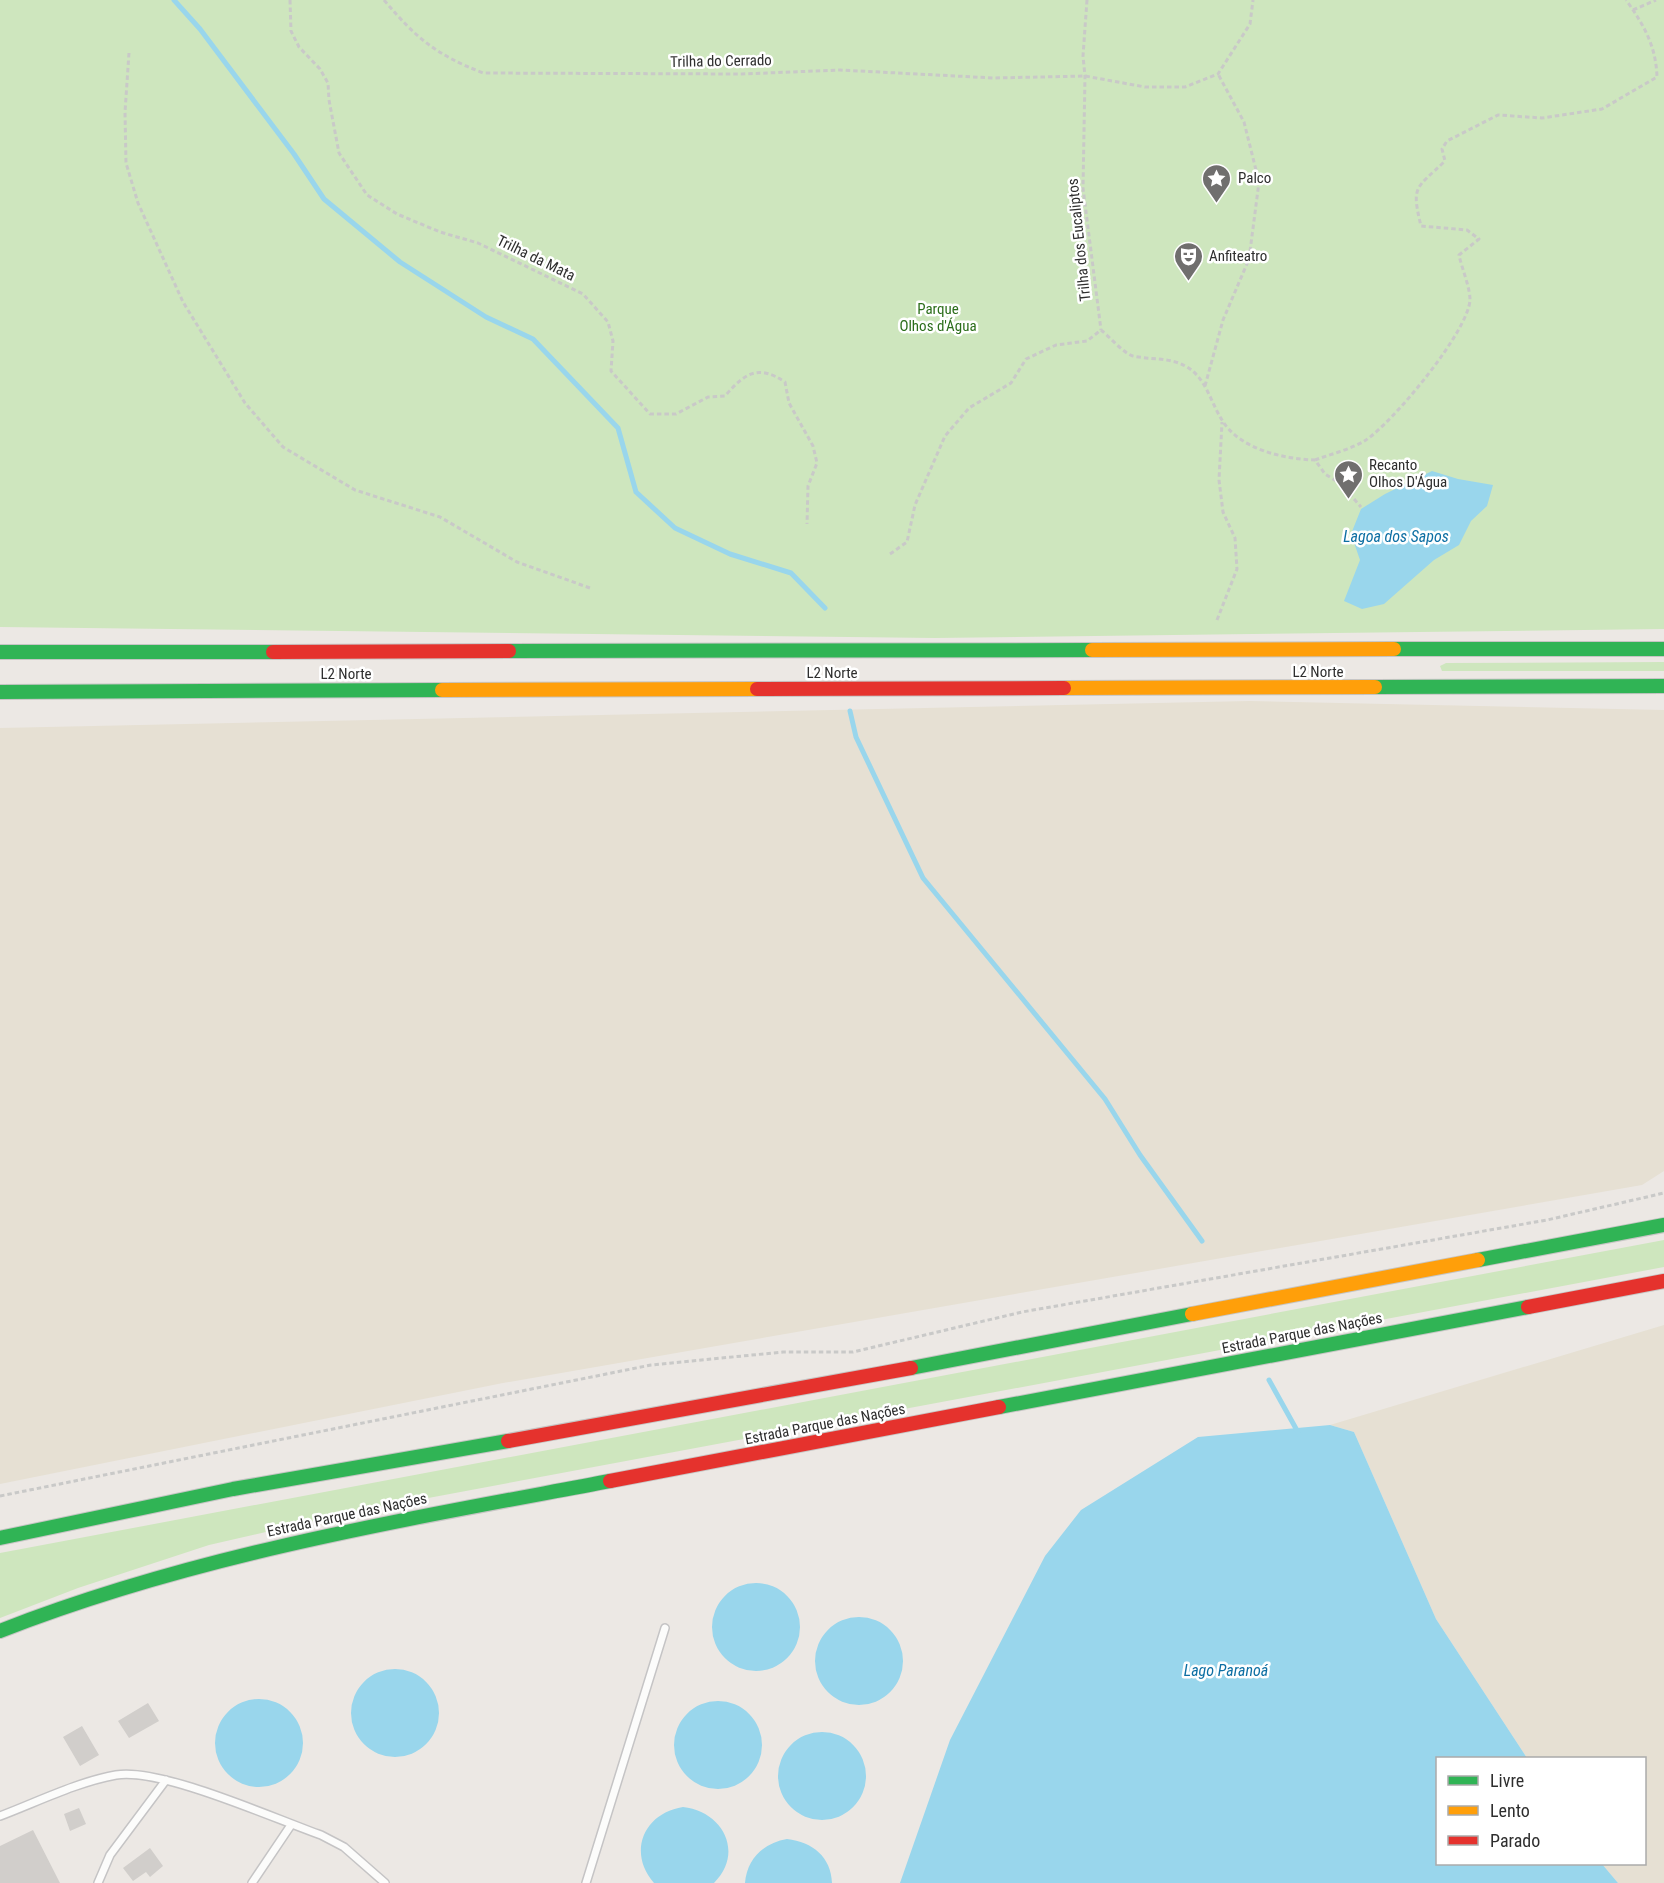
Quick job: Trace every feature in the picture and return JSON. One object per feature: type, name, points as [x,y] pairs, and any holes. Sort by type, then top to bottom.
[{"type":"main road","name":"L2 Norte","points":[[0,652],[1424,660],[1664,650]]},
{"type":"main road","points":[[1423,688],[1424,660]]},
{"type":"main road","name":"L2 Norte","points":[[0,692],[1664,686]]},
{"type":"main road","points":[[0,1538],[233,1489],[789,1391],[1664,1226]]},
{"type":"main road","name":"Estrada Parque das Nações","points":[[0,1631],[97,1594],[173,1571],[333,1533],[1664,1281]]},
{"type":"lane","points":[[586,1883],[665,1628]]},
{"type":"lane","points":[[0,1816],[117,1775],[134,1774],[166,1780],[291,1824],[344,1847],[385,1883]]},
{"type":"lane","points":[[98,1883],[110,1855],[166,1780]]},
{"type":"lane","points":[[252,1883],[291,1824]]},
{"type":"path","name":"Trilha da Mata","points":[[290,0],[291,31],[299,47],[320,69],[328,84],[339,153],[367,195],[397,214],[478,243],[582,294],[608,322],[613,341],[611,370],[650,414],[676,414],[708,397],[725,396],[738,381],[755,371],[771,373],[785,382],[789,403],[813,446],[817,463],[808,486],[807,524]]},
{"type":"path","name":"Trilha do Cerrado","points":[[384,0],[411,32],[445,58],[483,73],[742,74],[840,70],[994,78],[1085,76],[1145,87],[1185,87],[1218,74]]},
{"type":"path","name":"Trilha dos Eucaliptos","points":[[1087,0],[1083,56],[1085,76],[1083,188],[1101,330]]},
{"type":"path","points":[[1205,386],[1223,320],[1249,259],[1259,182],[1244,122],[1218,74],[1250,24],[1254,0]]},
{"type":"path","points":[[890,554],[908,542],[915,505],[945,436],[969,408],[1011,383],[1026,359],[1056,345],[1087,340],[1101,330],[1131,355],[1159,358],[1188,367],[1205,386],[1222,422],[1239,440],[1292,459],[1315,460],[1366,440],[1429,375],[1451,343],[1470,301],[1459,255],[1479,238],[1467,230],[1421,226],[1414,198],[1417,188],[1445,160],[1442,149],[1447,141],[1498,115],[1542,118],[1602,109],[1647,85],[1657,77],[1657,56],[1644,24],[1626,0]]},
{"type":"path","points":[[1633,10],[1656,0]]},
{"type":"path","points":[[129,53],[125,112],[126,163],[138,203],[183,302],[245,403],[283,447],[355,490],[440,518],[517,562],[590,588]]},
{"type":"path","points":[[1217,620],[1237,569],[1235,538],[1223,512],[1219,480],[1222,422]]},
{"type":"path","points":[[1315,460],[1325,474],[1341,484],[1361,507]]},
{"type":"path","points":[[0,1496],[651,1365],[783,1352],[853,1352],[1022,1312],[1547,1220],[1664,1193]]},
{"type":"shaded area","points":[[1250,701],[1664,710],[1664,1171],[1642,1185],[503,1383],[0,1484],[0,728]]},
{"type":"shaded area","points":[[1664,1325],[1664,1883],[1618,1883],[1603,1865],[1646,1865],[1646,1757],[1526,1757],[1436,1619],[1354,1432],[1330,1425]]},
{"type":"green space","name":"Parque Olhos d'Água","points":[[0,0],[1664,0],[1664,629],[935,638],[0,627]]},
{"type":"green space","points":[[1664,662],[1664,671],[1442,671],[1440,666],[1446,663]]},
{"type":"green space","points":[[1664,1240],[1664,1267],[348,1513],[209,1545],[78,1588],[0,1618],[0,1553]]},
{"type":"water","name":"Lagoa dos Sapos","points":[[1432,471],[1458,479],[1493,485],[1487,506],[1471,521],[1459,545],[1434,560],[1384,604],[1362,609],[1344,601],[1360,560],[1351,534],[1361,509],[1385,494]]},
{"type":"water","name":"Lago Paranoá","points":[[1330,1425],[1354,1432],[1436,1619],[1526,1757],[1436,1757],[1436,1865],[1603,1865],[1618,1883],[900,1883],[950,1740],[1045,1556],[1081,1510],[1198,1437]]},
{"type":"water","points":[[756,1583],[773,1586],[787,1596],[797,1610],[800,1627],[797,1644],[787,1658],[773,1668],[756,1671],[739,1668],[725,1658],[715,1644],[712,1627],[715,1610],[725,1596],[739,1586]]},
{"type":"water","points":[[859,1617],[876,1620],[890,1630],[900,1644],[903,1661],[900,1678],[890,1692],[876,1702],[859,1705],[842,1702],[828,1692],[818,1678],[815,1661],[818,1644],[828,1630],[842,1620]]},
{"type":"water","points":[[395,1669],[412,1672],[426,1682],[436,1696],[439,1713],[436,1730],[426,1744],[412,1754],[395,1757],[378,1754],[364,1744],[354,1730],[351,1713],[354,1696],[364,1682],[378,1672]]},
{"type":"water","points":[[259,1699],[276,1702],[290,1712],[300,1726],[303,1743],[300,1760],[290,1774],[276,1784],[259,1787],[242,1784],[228,1774],[218,1760],[215,1743],[218,1726],[228,1712],[242,1702]]},
{"type":"water","points":[[718,1701],[735,1704],[749,1714],[759,1728],[762,1745],[759,1762],[749,1776],[735,1786],[718,1789],[701,1786],[687,1776],[677,1762],[674,1745],[677,1728],[687,1714],[701,1704]]},
{"type":"water","points":[[822,1732],[839,1735],[853,1745],[863,1759],[866,1776],[863,1793],[853,1807],[839,1817],[822,1820],[805,1817],[791,1807],[781,1793],[778,1776],[781,1759],[791,1745],[805,1735]]},
{"type":"water","points":[[683,1807],[709,1816],[725,1835],[728,1859],[714,1883],[654,1883],[646,1871],[641,1847],[644,1836],[658,1817]]},
{"type":"water","points":[[787,1839],[805,1843],[819,1852],[828,1866],[832,1883],[745,1883],[749,1866],[758,1853],[771,1844]]},
{"type":"building","points":[[148,1703],[159,1721],[129,1738],[118,1721]]},
{"type":"building","points":[[82,1726],[99,1755],[80,1766],[63,1737]]},
{"type":"building","points":[[79,1808],[86,1824],[70,1831],[64,1814]]},
{"type":"building","points":[[33,1830],[60,1883],[0,1883],[0,1846]]},
{"type":"building","points":[[150,1848],[163,1866],[150,1877],[146,1872],[133,1881],[123,1868]]},
{"type":"waterway","points":[[174,0],[200,29],[294,154],[324,199],[400,262],[486,317],[533,339],[618,428],[636,492],[675,528],[730,554],[791,573],[825,608]]},
{"type":"waterway","points":[[850,711],[856,737],[923,878],[1105,1099],[1140,1155],[1202,1241]]},
{"type":"waterway","points":[[1269,1380],[1299,1434]]},
{"type":"traffic: fast","points":[[1394,649],[1664,649]]},
{"type":"traffic: fast","points":[[509,651],[1092,650]]},
{"type":"traffic: fast","points":[[0,652],[273,652]]},
{"type":"traffic: fast","points":[[1375,687],[1664,686]]},
{"type":"traffic: fast","points":[[0,692],[442,690]]},
{"type":"traffic: fast","points":[[1478,1260],[1664,1225]]},
{"type":"traffic: fast","points":[[999,1407],[1528,1307]]},
{"type":"traffic: fast","points":[[911,1368],[1192,1314]]},
{"type":"traffic: fast","points":[[0,1538],[233,1489],[508,1441]]},
{"type":"traffic: fast","points":[[0,1631],[74,1604],[225,1560],[378,1525],[610,1481]]},
{"type":"traffic: slow","points":[[1092,650],[1394,649]]},
{"type":"traffic: slow","points":[[1064,688],[1375,687]]},
{"type":"traffic: slow","points":[[442,690],[757,689]]},
{"type":"traffic: slow","points":[[1192,1314],[1478,1260]]},
{"type":"traffic: jam","points":[[273,652],[509,651]]},
{"type":"traffic: jam","points":[[757,689],[1064,688]]},
{"type":"traffic: jam","points":[[1528,1307],[1664,1281]]},
{"type":"traffic: jam","points":[[508,1441],[911,1368]]},
{"type":"traffic: jam","points":[[610,1481],[999,1407]]},
{"type":"place","name":"Palco","points":[[1217,204]]},
{"type":"place","name":"Anfiteatro","points":[[1188,282]]},
{"type":"place","name":"Recanto Olhos D'Água","points":[[1348,500]]}]
